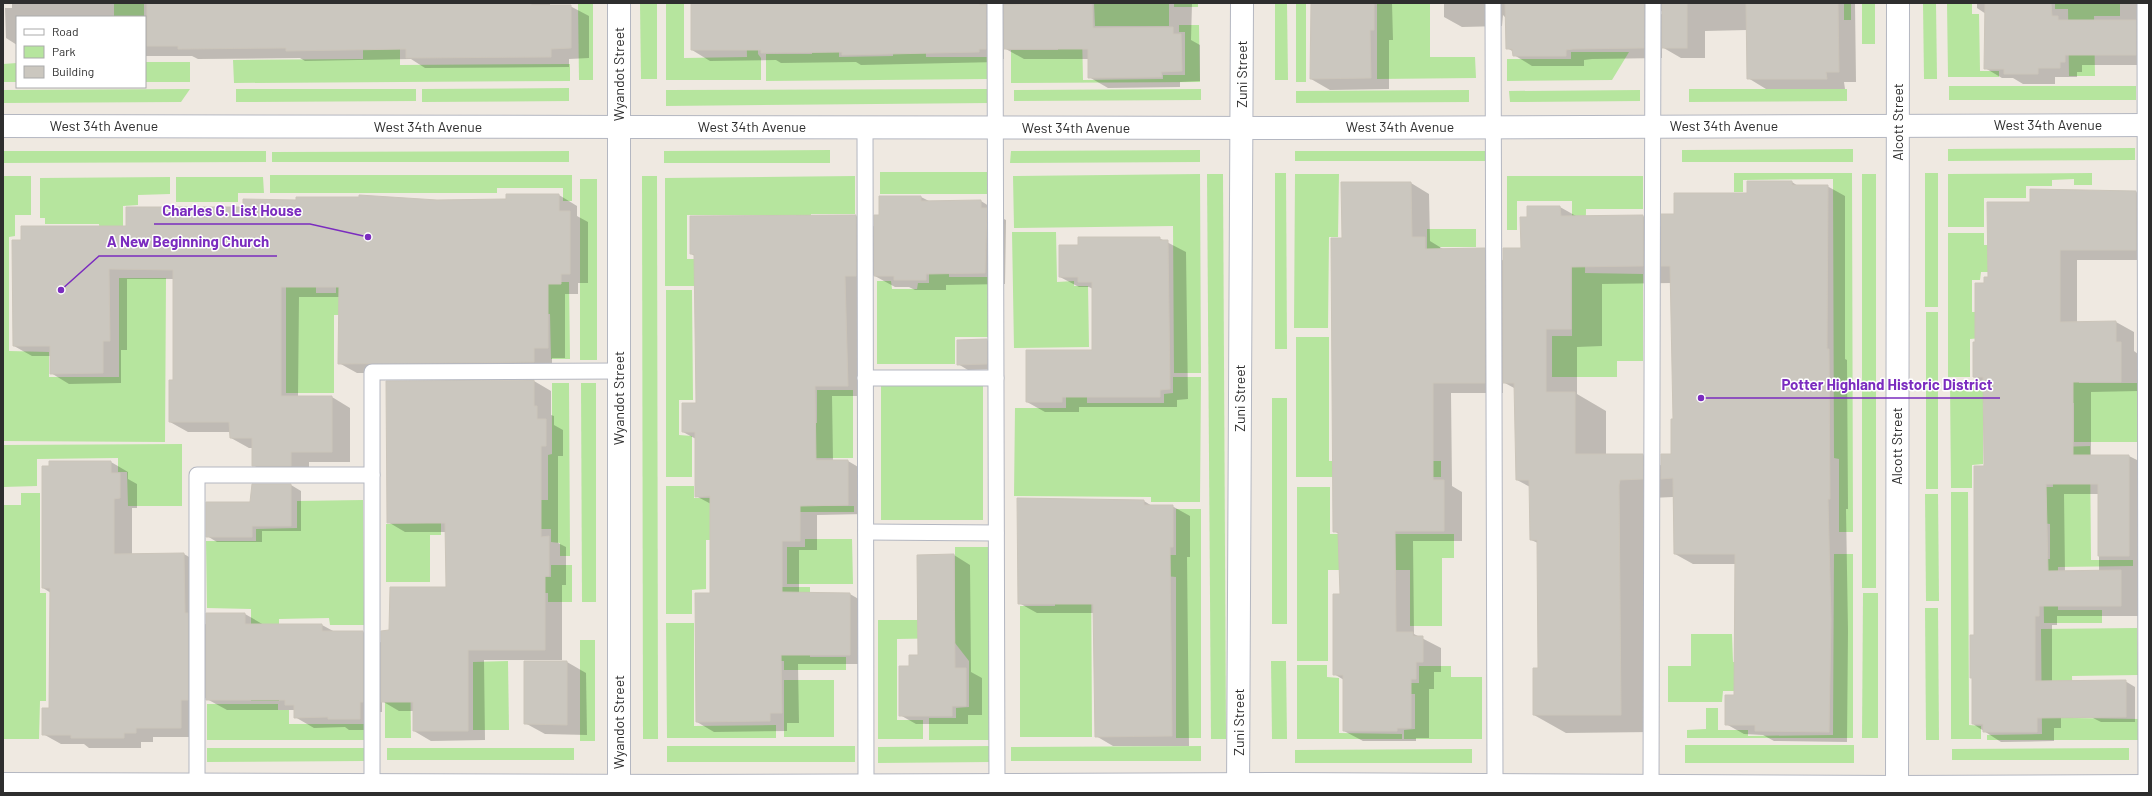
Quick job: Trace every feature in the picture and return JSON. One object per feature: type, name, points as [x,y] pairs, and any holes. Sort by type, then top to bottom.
[{"type":"street","name":"Wyandot Street","points":[[619,3],[619,789]]},
{"type":"street","name":"Zuni Street","points":[[1238,788],[1242,3]]},
{"type":"street","name":"Alcott Street","points":[[1897,790],[1898,3]]},
{"type":"street","name":"West 34th Avenue","points":[[3,126],[1242,128],[2147,125]]},
{"type":"street","points":[[3,784],[197,789],[997,789],[1495,785],[1571,789],[1651,786],[1897,790],[2147,788]]},
{"type":"lane","points":[[995,3],[997,789]]},
{"type":"lane","points":[[1493,3],[1495,785]]},
{"type":"lane","points":[[1651,786],[1653,3]]},
{"type":"lane","points":[[2145,3],[2147,125],[2147,788]]},
{"type":"lane","points":[[864,127],[866,789]]},
{"type":"lane","points":[[372,789],[372,372],[619,371]]},
{"type":"lane","points":[[865,378],[996,378]]},
{"type":"lane","points":[[197,789],[196,475],[372,475]]},
{"type":"lane","points":[[866,532],[996,533]]},
{"type":"green space","points":[[114,3],[144,3],[144,16],[114,16]]},
{"type":"green space","points":[[578,3],[593,3],[593,80],[579,80]]},
{"type":"green space","points":[[640,3],[657,3],[657,79],[641,79]]},
{"type":"green space","points":[[666,3],[684,3],[684,58],[747,57],[746,13],[758,13],[758,54],[761,58],[761,80],[666,80]]},
{"type":"green space","points":[[811,3],[839,3],[839,57],[893,56],[893,12],[925,12],[926,57],[990,57],[990,79],[766,81],[766,54],[812,54]]},
{"type":"green space","points":[[1094,3],[1169,3],[1169,26],[1095,26]]},
{"type":"green space","points":[[1174,3],[1198,3],[1198,7],[1174,7]]},
{"type":"green space","points":[[1275,3],[1287,3],[1288,80],[1275,80]]},
{"type":"green space","points":[[1296,3],[1306,3],[1306,82],[1296,82]]},
{"type":"green space","points":[[1377,3],[1430,3],[1430,57],[1475,57],[1476,78],[1377,79]]},
{"type":"green space","points":[[1844,3],[1851,3],[1851,20],[1844,20]]},
{"type":"green space","points":[[1862,3],[1875,3],[1875,44],[1862,44]]},
{"type":"green space","points":[[1923,3],[1936,3],[1937,79],[1924,79]]},
{"type":"green space","points":[[1947,3],[1972,3],[1972,14],[1979,14],[1980,71],[1999,71],[1999,77],[1948,77]]},
{"type":"green space","points":[[2055,3],[2120,3],[2120,16],[2094,16],[2095,76],[2069,76],[2068,9],[2055,9]]},
{"type":"green space","points":[[1179,25],[1199,25],[1200,82],[1011,83],[1011,50],[1058,50],[1058,34],[1082,34],[1083,80],[1163,79],[1163,75],[1185,75],[1185,32],[1179,32]]},
{"type":"green space","points":[[363,44],[400,44],[400,65],[570,64],[570,81],[234,83],[233,60],[363,59]]},
{"type":"green space","points":[[1571,52],[1629,52],[1612,80],[1507,81],[1507,59],[1571,59]]},
{"type":"green space","points":[[146,62],[190,62],[190,82],[146,82]]},
{"type":"green space","points":[[16,63],[16,82],[3,82],[3,64]]},
{"type":"green space","points":[[1949,86],[2136,86],[2136,100],[1949,100]]},
{"type":"green space","points":[[569,88],[569,101],[422,102],[422,89]]},
{"type":"green space","points":[[190,89],[181,102],[3,103],[3,90]]},
{"type":"green space","points":[[236,89],[416,89],[416,101],[236,102]]},
{"type":"green space","points":[[990,89],[990,103],[666,106],[666,90]]},
{"type":"green space","points":[[1201,89],[1201,100],[1014,101],[1014,90]]},
{"type":"green space","points":[[1689,89],[1847,89],[1847,101],[1689,102]]},
{"type":"green space","points":[[1469,90],[1469,102],[1296,103],[1296,91]]},
{"type":"green space","points":[[1640,90],[1640,101],[1510,102],[1509,91]]},
{"type":"green space","points":[[2135,148],[2135,160],[1948,161],[1948,149]]},
{"type":"green space","points":[[1853,149],[1853,162],[1682,162],[1682,150]]},
{"type":"green space","points":[[830,150],[830,163],[664,163],[664,151]]},
{"type":"green space","points":[[1200,150],[1200,162],[1010,163],[1011,151]]},
{"type":"green space","points":[[3,151],[266,151],[266,162],[3,163]]},
{"type":"green space","points":[[569,151],[569,162],[272,162],[272,152]]},
{"type":"green space","points":[[1295,151],[1485,151],[1485,161],[1295,161]]},
{"type":"green space","points":[[880,172],[990,172],[990,194],[880,194]]},
{"type":"green space","points":[[1275,173],[1286,173],[1287,349],[1275,349]]},
{"type":"green space","points":[[1734,173],[1852,173],[1853,532],[1839,532],[1839,459],[1834,458],[1833,179],[1743,180],[1743,192],[1734,192]]},
{"type":"green space","points":[[1925,173],[1938,173],[1938,307],[1925,307]]},
{"type":"green space","points":[[2092,173],[2092,185],[2074,185],[2074,179],[2052,180],[2052,186],[2026,186],[2026,198],[1984,198],[1984,227],[1948,227],[1948,174]]},
{"type":"green space","points":[[1200,174],[1201,373],[1174,373],[1173,226],[1014,228],[1013,176]]},
{"type":"green space","points":[[1207,174],[1223,174],[1226,739],[1211,739]]},
{"type":"green space","points":[[1295,174],[1339,174],[1338,237],[1329,237],[1328,328],[1294,328]]},
{"type":"green space","points":[[1862,174],[1876,174],[1876,588],[1862,588]]},
{"type":"green space","points":[[270,175],[572,175],[572,201],[563,201],[563,188],[497,188],[497,193],[270,193]]},
{"type":"green space","points":[[3,176],[31,176],[31,215],[15,215],[15,236],[9,237],[9,351],[49,352],[49,377],[119,377],[119,278],[166,278],[165,442],[3,441]]},
{"type":"green space","points":[[642,176],[657,176],[658,739],[643,739]]},
{"type":"green space","points":[[855,176],[855,214],[811,214],[811,234],[796,234],[796,215],[687,215],[687,259],[696,259],[696,286],[665,286],[665,178]]},
{"type":"green space","points":[[1507,176],[1643,176],[1643,209],[1586,209],[1585,273],[1643,274],[1643,361],[1617,361],[1617,377],[1552,377],[1552,336],[1572,336],[1572,201],[1517,201],[1517,230],[1507,230]]},
{"type":"green space","points":[[170,177],[170,194],[138,195],[138,205],[123,206],[123,235],[100,235],[99,224],[45,224],[45,218],[40,218],[40,178]]},
{"type":"green space","points":[[176,177],[263,177],[264,193],[238,193],[238,202],[176,202]]},
{"type":"green space","points":[[580,179],[597,179],[597,360],[580,360]]},
{"type":"green space","points":[[929,201],[949,269],[949,277],[989,277],[989,337],[955,337],[955,364],[877,364],[877,281],[891,281],[892,289],[917,289],[918,283],[929,283]]},
{"type":"green space","points":[[1427,229],[1476,229],[1476,247],[1440,247],[1440,269],[1427,269]]},
{"type":"green space","points":[[1012,232],[1056,232],[1057,282],[1074,281],[1074,286],[1088,286],[1089,347],[1014,348]]},
{"type":"green space","points":[[1948,233],[1984,233],[1984,245],[2006,245],[2034,272],[1981,272],[1980,280],[1972,280],[1972,312],[1983,312],[1982,338],[1970,339],[1970,377],[1948,377]]},
{"type":"green space","points":[[336,270],[365,315],[334,315],[334,393],[286,393],[286,286],[316,286],[316,293],[336,293]]},
{"type":"green space","points":[[492,282],[569,282],[570,359],[551,359],[550,314],[514,315]]},
{"type":"green space","points":[[666,290],[692,290],[693,400],[679,400],[679,435],[692,436],[692,477],[666,477]]},
{"type":"green space","points":[[1926,312],[1938,312],[1938,489],[1926,489]]},
{"type":"green space","points":[[1296,337],[1329,337],[1329,461],[1441,461],[1441,477],[1296,477]]},
{"type":"green space","points":[[1066,355],[1087,355],[1087,403],[1164,403],[1164,394],[1173,393],[1173,377],[1201,377],[1200,502],[1151,502],[1151,497],[1014,496],[1015,408],[1066,408]]},
{"type":"green space","points":[[2079,377],[2079,383],[2140,383],[2140,442],[2074,442],[2074,403],[1983,403],[1983,464],[1972,465],[1972,488],[1951,488],[1950,381],[1980,381],[1980,384],[2048,384]]},
{"type":"green space","points":[[552,383],[569,383],[570,556],[560,556],[560,543],[551,542],[551,529],[538,529],[538,500],[548,500],[548,455],[552,454]]},
{"type":"green space","points":[[581,383],[596,383],[596,602],[582,602]]},
{"type":"green space","points":[[881,386],[983,386],[983,520],[881,520]]},
{"type":"green space","points":[[817,390],[853,390],[853,458],[772,458],[772,423],[817,423]]},
{"type":"green space","points":[[1272,398],[1287,398],[1287,624],[1272,624]]},
{"type":"green space","points":[[182,444],[182,506],[128,506],[127,472],[118,472],[118,458],[37,459],[37,486],[3,487],[3,445]]},
{"type":"green space","points":[[2090,446],[2091,560],[2133,560],[2133,566],[2058,567],[2058,610],[2102,610],[2102,623],[2044,623],[2043,559],[2050,559],[2050,524],[2042,523],[2042,487],[2053,487],[2052,450],[2061,447]]},
{"type":"green space","points":[[666,486],[694,486],[694,498],[747,498],[712,540],[706,540],[706,589],[692,590],[692,614],[666,614]]},
{"type":"green space","points":[[785,486],[815,506],[854,506],[854,512],[784,512]]},
{"type":"green space","points":[[1297,487],[1330,487],[1330,534],[1454,534],[1454,558],[1442,558],[1442,626],[1410,626],[1410,570],[1328,570],[1328,661],[1297,661]]},
{"type":"green space","points":[[1951,492],[1968,492],[1969,725],[1981,726],[1981,739],[1951,739]]},
{"type":"green space","points":[[21,493],[40,493],[40,593],[46,593],[46,701],[40,701],[39,739],[3,739],[3,505],[21,505]]},
{"type":"green space","points":[[1925,494],[1938,494],[1939,601],[1926,601]]},
{"type":"green space","points":[[363,500],[364,625],[330,625],[329,618],[279,619],[279,701],[251,701],[251,609],[207,608],[206,541],[256,541],[256,529],[297,528],[297,501]]},
{"type":"green space","points":[[427,502],[441,502],[441,535],[430,535],[430,582],[386,582],[386,524],[427,523]]},
{"type":"green space","points":[[1176,509],[1201,509],[1201,738],[1176,738],[1176,577],[1165,576],[1165,555],[1176,555]]},
{"type":"green space","points":[[805,539],[852,539],[853,584],[787,584],[787,547],[805,547]]},
{"type":"green space","points":[[955,547],[993,547],[993,740],[929,740],[929,718],[956,718],[956,708],[969,707],[969,661],[955,643]]},
{"type":"green space","points":[[1055,554],[1091,554],[1092,737],[1020,737],[1020,606],[1055,606]]},
{"type":"green space","points":[[1834,554],[1853,554],[1853,738],[1687,738],[1687,730],[1706,729],[1706,708],[1718,708],[1718,730],[1748,730],[1748,736],[1833,735]]},
{"type":"green space","points":[[551,565],[572,565],[572,602],[548,602],[548,593],[540,593],[542,577],[551,577]]},
{"type":"green space","points":[[777,587],[810,587],[810,657],[846,657],[846,670],[784,670],[784,661],[778,661]]},
{"type":"green space","points":[[1863,593],[1878,593],[1878,738],[1862,738]]},
{"type":"green space","points":[[1925,608],[1938,608],[1939,740],[1926,740]]},
{"type":"green space","points":[[878,620],[953,620],[953,638],[897,639],[897,720],[923,720],[923,739],[878,739]]},
{"type":"green space","points":[[666,623],[694,623],[694,726],[776,725],[776,738],[667,738]]},
{"type":"green space","points":[[2137,628],[2138,675],[2072,676],[2073,718],[2140,719],[2140,740],[1987,740],[1987,735],[2042,734],[2041,629]]},
{"type":"green space","points":[[1691,634],[1732,634],[1733,662],[1745,662],[1745,691],[1723,691],[1722,702],[1668,702],[1668,666],[1691,666]]},
{"type":"green space","points":[[580,640],[595,640],[595,741],[580,741]]},
{"type":"green space","points":[[385,659],[410,659],[411,738],[385,738]]},
{"type":"green space","points":[[508,661],[509,730],[473,730],[473,662]]},
{"type":"green space","points":[[1271,661],[1286,661],[1287,739],[1272,739]]},
{"type":"green space","points":[[1297,665],[1327,665],[1327,677],[1339,678],[1339,733],[1402,734],[1402,739],[1297,739]]},
{"type":"green space","points":[[1419,666],[1451,666],[1451,677],[1482,677],[1482,739],[1404,739],[1404,730],[1415,729],[1415,694],[1400,694],[1400,683],[1419,683]]},
{"type":"green space","points":[[784,680],[834,680],[834,737],[784,737]]},
{"type":"green space","points":[[207,704],[278,704],[278,710],[289,710],[289,724],[364,724],[364,740],[207,740]]},
{"type":"green space","points":[[1685,745],[1854,745],[1854,763],[1685,763]]},
{"type":"green space","points":[[667,746],[855,746],[855,762],[667,762]]},
{"type":"green space","points":[[991,746],[991,762],[878,763],[878,747]]},
{"type":"green space","points":[[1201,746],[1201,761],[1011,761],[1011,747]]},
{"type":"green space","points":[[207,748],[364,748],[364,761],[207,762]]},
{"type":"green space","points":[[387,748],[574,748],[574,760],[387,760]]},
{"type":"green space","points":[[2129,748],[2129,760],[1952,760],[1952,749]]},
{"type":"green space","points":[[1472,749],[1472,763],[1295,763],[1295,750]]},
{"type":"building","points":[[147,3],[531,3],[531,5],[571,5],[571,48],[551,49],[551,57],[406,58],[406,49],[286,51],[286,48],[178,49],[178,46],[147,46]]},
{"type":"building","points":[[691,3],[979,3],[979,5],[986,5],[986,49],[979,49],[979,52],[842,55],[842,52],[761,53],[761,50],[691,50]]},
{"type":"building","points":[[1092,3],[1093,28],[1173,27],[1173,34],[1181,34],[1182,71],[1161,72],[1162,77],[1088,78],[1088,49],[1004,49],[1004,5]]},
{"type":"building","points":[[1311,3],[1374,3],[1374,30],[1370,30],[1371,78],[1310,79]]},
{"type":"building","points":[[1505,3],[1644,3],[1644,48],[1573,49],[1566,50],[1566,56],[1513,56],[1512,49],[1506,49]]},
{"type":"building","points":[[1662,3],[1687,3],[1687,48],[1662,48]]},
{"type":"building","points":[[1746,3],[1838,3],[1839,72],[1826,72],[1827,79],[1747,79]]},
{"type":"building","points":[[1985,3],[2051,3],[2052,16],[2058,16],[2058,20],[2136,20],[2136,55],[2065,55],[2065,62],[2060,62],[2060,68],[2038,68],[2038,74],[2004,74],[2004,69],[1984,69]]},
{"type":"building","points":[[1747,181],[1792,181],[1792,185],[1828,185],[1827,349],[1829,349],[1830,499],[1828,499],[1831,620],[1829,732],[1755,731],[1755,725],[1725,725],[1725,695],[1734,695],[1735,554],[1674,554],[1673,478],[1661,479],[1661,454],[1671,454],[1671,419],[1673,419],[1670,266],[1661,266],[1661,214],[1674,214],[1674,193],[1747,193]]},
{"type":"building","points":[[1341,182],[1411,182],[1412,237],[1425,237],[1425,249],[1485,248],[1485,383],[1433,383],[1433,480],[1444,480],[1444,531],[1395,531],[1396,632],[1413,632],[1413,636],[1423,636],[1423,662],[1416,662],[1416,679],[1411,679],[1411,728],[1397,728],[1397,731],[1343,731],[1343,675],[1333,675],[1333,594],[1340,594],[1338,532],[1333,532],[1331,238],[1342,238]]},
{"type":"building","points":[[2030,189],[2136,191],[2136,250],[2060,250],[2060,322],[2116,321],[2116,342],[2121,342],[2121,382],[2073,382],[2073,455],[2129,455],[2129,556],[2098,556],[2098,484],[2046,484],[2048,571],[2121,570],[2121,606],[2039,606],[2039,616],[2035,616],[2035,681],[2126,680],[2126,717],[2037,718],[2037,732],[1983,732],[1983,724],[1972,724],[1972,678],[1970,678],[1970,635],[1974,635],[1974,466],[1984,466],[1983,377],[1973,377],[1973,342],[1975,342],[1975,283],[1984,283],[1984,277],[1988,277],[1987,202],[2030,202]]},
{"type":"building","points":[[506,194],[559,194],[559,211],[570,211],[570,274],[561,274],[561,284],[548,284],[548,348],[534,348],[534,362],[338,364],[339,287],[281,287],[281,396],[332,396],[332,452],[291,452],[291,466],[252,466],[252,438],[230,438],[229,422],[169,422],[169,380],[173,380],[173,270],[109,269],[110,341],[103,341],[103,373],[50,374],[50,346],[13,346],[12,240],[21,240],[21,226],[126,226],[126,207],[243,207],[243,199],[296,200],[296,197],[359,197],[359,195],[437,200],[506,199]]},
{"type":"building","points":[[879,196],[921,196],[921,201],[981,200],[981,208],[987,208],[985,273],[926,274],[926,280],[894,280],[894,276],[874,276],[874,215],[879,215]]},
{"type":"building","points":[[1527,206],[1560,206],[1561,216],[1643,215],[1643,266],[1571,267],[1571,329],[1546,329],[1546,392],[1575,392],[1575,454],[1643,454],[1643,479],[1620,480],[1619,485],[1621,715],[1533,715],[1533,668],[1538,668],[1537,540],[1530,540],[1529,480],[1516,480],[1514,383],[1503,383],[1503,248],[1521,248],[1520,217],[1527,217]]},
{"type":"building","points":[[856,215],[856,276],[845,276],[848,386],[815,386],[816,460],[848,460],[848,505],[800,506],[800,541],[782,541],[782,592],[850,593],[850,655],[781,655],[782,713],[770,713],[770,721],[696,722],[695,593],[710,593],[710,496],[695,497],[695,432],[682,432],[682,403],[696,403],[694,254],[690,254],[690,216]]},
{"type":"building","points":[[1078,237],[1160,237],[1160,240],[1168,240],[1170,389],[1160,390],[1160,397],[1062,397],[1062,402],[1026,402],[1026,350],[1092,350],[1092,282],[1078,282],[1078,277],[1059,277],[1059,245],[1078,245]]},
{"type":"building","points":[[987,339],[987,364],[957,365],[957,340]]},
{"type":"building","points":[[534,380],[534,406],[537,406],[537,419],[546,419],[546,446],[541,446],[541,537],[549,536],[549,576],[545,576],[545,650],[468,650],[468,731],[413,731],[413,702],[381,702],[381,631],[389,630],[390,587],[446,587],[445,523],[387,523],[386,381]]},
{"type":"building","points":[[49,461],[111,461],[111,473],[120,473],[120,498],[114,499],[114,554],[184,553],[185,613],[188,613],[188,700],[181,700],[181,728],[136,728],[136,733],[124,733],[124,738],[71,738],[71,735],[42,735],[42,708],[49,708],[50,588],[42,588],[42,466],[49,466]]},
{"type":"building","points":[[252,484],[291,484],[291,526],[252,526],[252,537],[206,537],[206,502],[250,502]]},
{"type":"building","points":[[1017,498],[1144,500],[1144,505],[1173,505],[1173,547],[1170,547],[1172,736],[1095,737],[1093,604],[1018,604]]},
{"type":"building","points":[[954,554],[955,668],[966,668],[966,706],[952,706],[952,716],[899,716],[899,666],[909,666],[909,655],[918,655],[917,555]]},
{"type":"building","points":[[206,613],[245,613],[245,624],[322,624],[322,631],[363,631],[363,702],[360,702],[360,719],[328,719],[328,717],[294,718],[294,705],[285,705],[285,700],[206,700]]},
{"type":"building","points":[[524,661],[567,661],[567,725],[524,724]]},
{"type":"place","name":"Charles G. List House","points":[[368,237]]},
{"type":"place","name":"A New Beginning Church","points":[[61,290]]},
{"type":"place","name":"Potter Highland Historic District","points":[[1701,398]]}]
